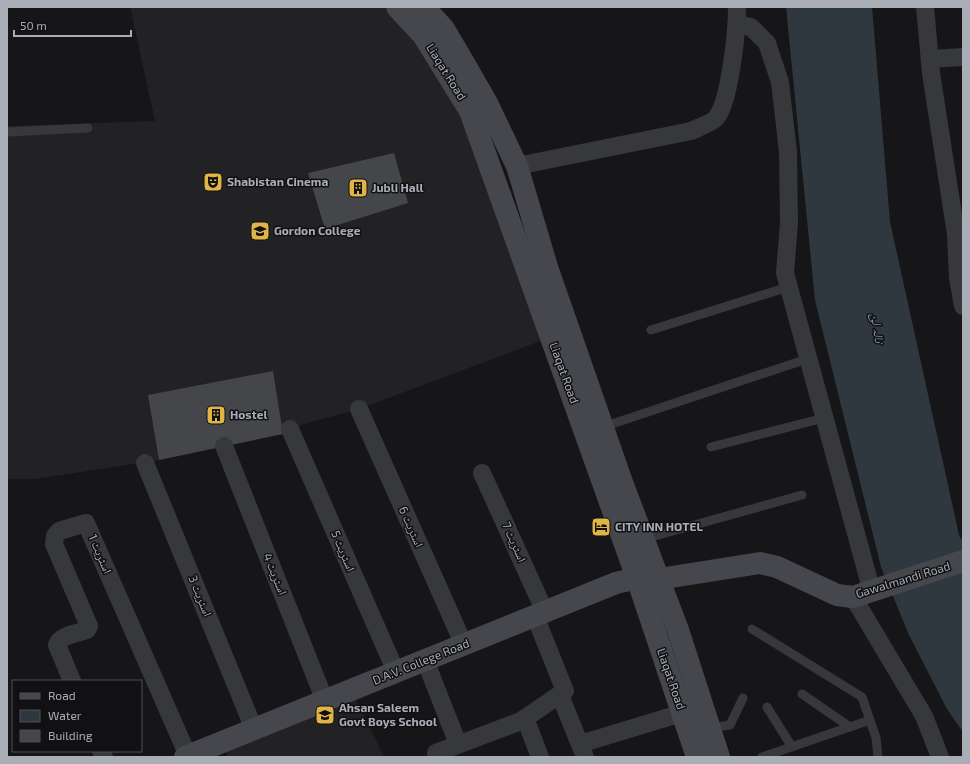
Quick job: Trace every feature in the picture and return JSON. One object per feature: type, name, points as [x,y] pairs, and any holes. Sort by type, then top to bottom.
[{"type":"main road","name":"Liaqat Road","points":[[397,7],[423,35],[470,112],[637,578],[697,757]]},
{"type":"main road","name":"Liaqat Road","points":[[424,7],[444,29],[460,56],[487,102],[518,166],[547,267],[603,427],[678,630],[719,757]]},
{"type":"main road","name":"Gawalmandi Road","points":[[659,579],[760,563],[777,567],[837,595],[863,594],[963,561]]},
{"type":"main road","name":"D.A.V. College Road","points":[[186,756],[616,583],[637,578],[659,579]]},
{"type":"street","points":[[925,7],[930,59],[960,233],[958,278],[963,306]]},
{"type":"street","points":[[518,166],[691,131],[715,119],[725,100],[737,15]]},
{"type":"street","points":[[737,15],[767,43],[780,82],[788,152],[789,223],[785,273],[824,418],[863,594],[924,716],[940,757]]},
{"type":"street","points":[[930,59],[963,57]]},
{"type":"street","name":"اسٹریٹ 6","points":[[359,409],[464,645]]},
{"type":"street","name":"اسٹریٹ 5","points":[[290,429],[396,672]]},
{"type":"street","name":"اسٹریٹ 4","points":[[224,446],[325,701]]},
{"type":"street","name":"اسٹریٹ 3","points":[[145,463],[254,729]]},
{"type":"street","name":"اسٹریٹ 7","points":[[482,473],[540,614],[565,691],[560,695]]},
{"type":"street","name":"اسٹریٹ 1","points":[[72,680],[57,645],[62,638],[87,630],[89,626],[54,544],[55,536],[59,530],[86,523],[186,756]]},
{"type":"street","points":[[425,660],[449,750],[521,722],[560,695],[582,751],[682,713]]},
{"type":"street","points":[[525,718],[540,757]]},
{"type":"lane","points":[[7,132],[88,128]]},
{"type":"lane","points":[[651,330],[788,287]]},
{"type":"lane","points":[[603,427],[798,362]]},
{"type":"lane","points":[[711,447],[824,418]]},
{"type":"lane","points":[[644,539],[802,495]]},
{"type":"lane","points":[[752,629],[862,697],[876,738],[878,757]]},
{"type":"lane","points":[[802,694],[850,727]]},
{"type":"lane","points":[[710,728],[730,725],[743,698]]},
{"type":"lane","points":[[767,707],[792,747]]},
{"type":"lane","points":[[762,757],[870,720]]},
{"type":"shaded area","name":"Gordon College","points":[[130,7],[397,7],[470,111],[551,337],[359,409],[224,446],[159,460],[35,479],[7,479],[7,126],[155,121]]},
{"type":"shaded area","name":"Ahsan Saleem Govt Boys School","points":[[351,689],[384,757],[228,757],[222,742]]},
{"type":"water","name":"نالہ لئ","points":[[786,7],[872,7],[890,222],[959,535],[963,543],[963,732],[947,709],[909,635],[881,567],[815,300]]},
{"type":"building","name":"Jubli Hall","points":[[394,153],[408,203],[325,229],[308,173]]},
{"type":"building","name":"Hostel","points":[[273,371],[283,434],[159,460],[148,395]]},
{"type":"place","name":"Shabistan Cinema","points":[[213,182]]},
{"type":"place","name":"Jubli Hall","points":[[358,188]]},
{"type":"place","name":"Gordon College","points":[[260,231]]},
{"type":"place","name":"Hostel","points":[[216,415]]},
{"type":"place","name":"CITY INN HOTEL","points":[[601,527]]},
{"type":"place","name":"Ahsan Saleem Govt Boys School","points":[[325,715]]}]
